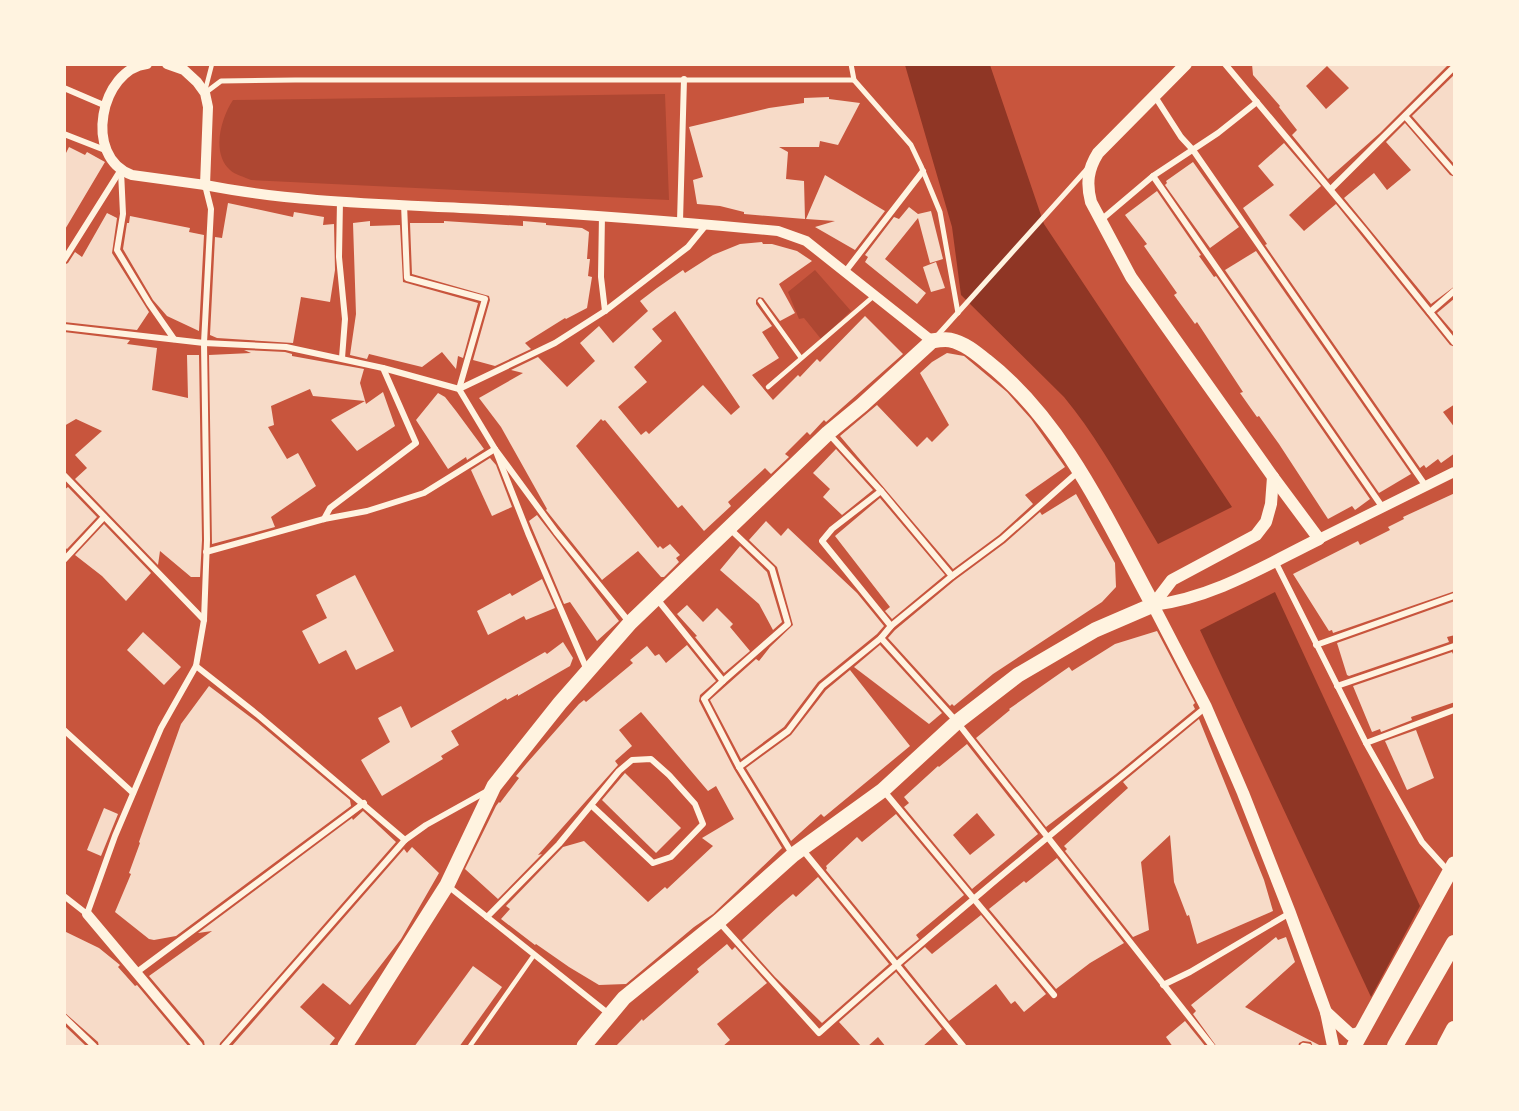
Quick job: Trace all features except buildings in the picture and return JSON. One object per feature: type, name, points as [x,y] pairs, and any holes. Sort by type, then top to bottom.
[{"type":"highway","points":[[1395,1047],[1451,949]]},
{"type":"highway","points":[[1445,1047],[1455,1029]]},
{"type":"main road","points":[[584,1047],[624,998],[719,921],[797,852],[883,790],[957,722],[1018,675],[1095,630],[1153,605],[1178,602],[1216,590],[1319,539],[1131,277],[1090,202],[1087,190],[1091,164],[1111,139],[1186,64]]},
{"type":"main road","points":[[345,1047],[447,885],[494,786],[587,672],[630,623],[828,433],[932,340],[950,340],[966,346],[1002,374],[1044,420],[1080,470],[1206,707],[1290,913],[1326,1012],[1333,1047]]},
{"type":"main road","points":[[1153,605],[1172,580],[1256,535],[1266,522],[1271,504],[1273,477]]},
{"type":"main road","points":[[1354,1047],[1452,868]]},
{"type":"main road","points":[[1326,1012],[1351,1035],[1362,1032]]},
{"type":"street","points":[[147,64],[140,65],[123,75],[114,87],[106,106],[102,136],[105,150],[113,164],[121,171],[132,175],[233,191],[340,201],[602,215],[778,231],[806,241],[932,340],[1091,164]]},
{"type":"street","points":[[87,914],[115,836],[161,728],[196,666],[204,620],[206,552],[204,343],[211,209],[205,185],[208,107],[205,93],[197,81],[184,70],[167,64]]},
{"type":"street","points":[[851,64],[854,80],[911,145],[923,171],[940,212],[958,313]]},
{"type":"street","points":[[1225,64],[1331,189],[1455,342]]},
{"type":"street","points":[[1331,189],[1455,67]]},
{"type":"street","points":[[680,221],[684,79]]},
{"type":"street","points":[[205,93],[221,81],[854,80]]},
{"type":"street","points":[[64,88],[106,106]]},
{"type":"street","points":[[1154,95],[1425,485]]},
{"type":"street","points":[[1100,220],[1153,176],[1193,150],[1257,102]]},
{"type":"street","points":[[1405,116],[1455,172]]},
{"type":"street","points":[[64,134],[105,150]]},
{"type":"street","points":[[64,260],[121,171]]},
{"type":"street","points":[[121,171],[123,214],[117,250],[174,339]]},
{"type":"street","points":[[846,272],[923,171]]},
{"type":"street","points":[[1153,176],[1383,508]]},
{"type":"street","points":[[340,201],[339,258],[345,319],[342,358]]},
{"type":"street","points":[[404,204],[407,278],[485,299],[459,389],[495,449],[556,532],[630,623]]},
{"type":"street","points":[[602,215],[601,277],[605,311]]},
{"type":"street","points":[[64,327],[204,343],[286,347],[342,358],[459,389],[555,344],[605,311],[688,247],[706,225]]},
{"type":"street","points":[[1430,312],[1455,291]]},
{"type":"street","points":[[324,519],[330,508],[416,443],[383,368]]},
{"type":"street","points":[[828,433],[881,491],[952,576]]},
{"type":"street","points":[[206,552],[324,519],[367,511],[424,493],[495,449]]},
{"type":"street","points":[[495,449],[587,672]]},
{"type":"street","points":[[739,767],[788,731],[822,686],[952,576],[1002,539],[1080,470]]},
{"type":"street","points":[[1319,539],[1455,472]]},
{"type":"street","points":[[64,475],[204,620]]},
{"type":"street","points":[[881,491],[832,530],[822,541],[891,626]]},
{"type":"street","points":[[64,560],[104,517]]},
{"type":"street","points":[[729,528],[772,569],[788,624],[704,699],[739,767],[797,852],[896,964],[960,1046]]},
{"type":"street","points":[[1275,561],[1366,743],[1422,842],[1452,868]]},
{"type":"street","points":[[1316,645],[1455,596]]},
{"type":"street","points":[[656,598],[723,681]]},
{"type":"street","points":[[881,638],[957,722],[1212,1047]]},
{"type":"street","points":[[1337,686],[1455,646]]},
{"type":"street","points":[[196,666],[364,803],[405,840]]},
{"type":"street","points":[[719,921],[819,1034],[896,964],[1206,707]]},
{"type":"street","points":[[1366,743],[1455,710]]},
{"type":"street","points":[[64,730],[133,793]]},
{"type":"street","points":[[487,917],[559,843],[619,771],[632,760],[651,759],[669,775],[695,804],[703,824],[671,857],[653,863],[591,805]]},
{"type":"street","points":[[224,1047],[405,840],[426,825],[494,786]]},
{"type":"street","points":[[883,790],[1054,995]]},
{"type":"street","points":[[137,972],[364,803]]},
{"type":"street","points":[[447,885],[610,1014]]},
{"type":"street","points":[[64,896],[87,914],[198,1047]]},
{"type":"street","points":[[1162,985],[1190,972],[1290,913]]},
{"type":"street","points":[[64,1017],[94,1047]]},
{"type":"lane","points":[[205,93],[212,64]]},
{"type":"lane","points":[[768,387],[875,295]]},
{"type":"lane","points":[[760,302],[801,358]]},
{"type":"lane","points":[[470,1046],[534,955]]},
{"type":"lane","points":[[1302,1047],[1303,1045],[1309,1047]]},
{"type":"shaded area","points":[[905,65],[990,65],[1044,224],[1232,507],[1158,544],[1102,450],[1064,397],[961,295],[952,227]]},
{"type":"shaded area","points":[[665,94],[669,200],[251,180],[230,170],[224,163],[219,145],[225,116],[233,100]]},
{"type":"shaded area","points":[[815,270],[851,311],[821,339],[804,318],[799,319],[788,292]]},
{"type":"shaded area","points":[[1275,592],[1420,906],[1371,997],[1200,630]]}]
